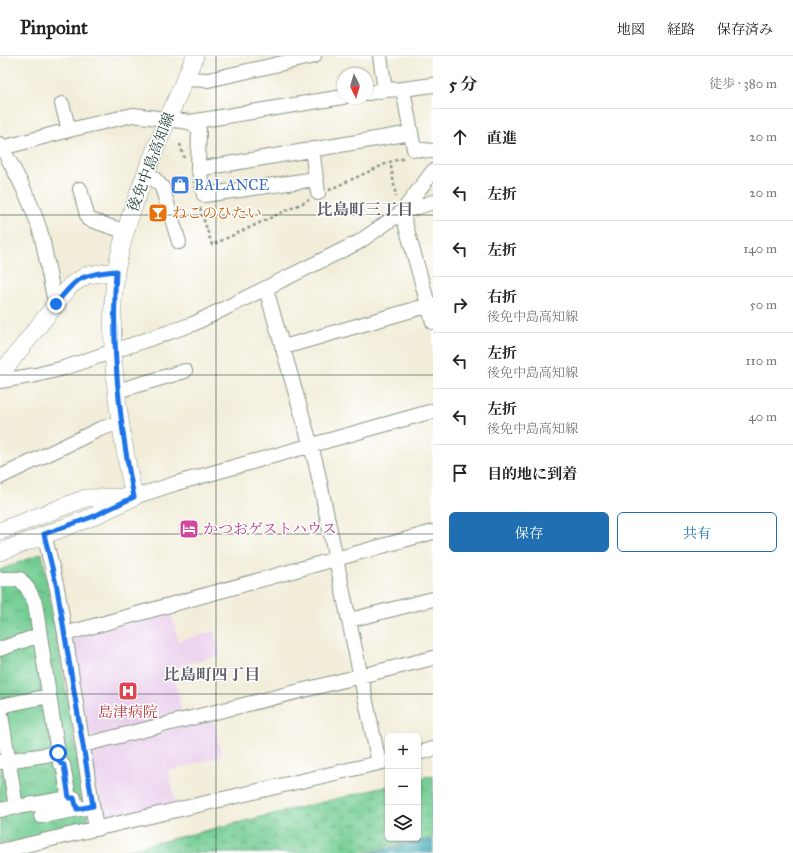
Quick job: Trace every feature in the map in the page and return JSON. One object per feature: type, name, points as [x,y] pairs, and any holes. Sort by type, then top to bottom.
[{"type":"main road","name":"後免中島高知線","points":[[134,497],[126,460],[117,390],[114,351],[114,301],[116,271],[130,214],[167,119],[195,56]]},
{"type":"main road","points":[[0,375],[71,285],[85,276],[116,271]]},
{"type":"main road","points":[[0,531],[86,498],[134,497]]},
{"type":"main road","points":[[0,552],[92,517],[134,497]]},
{"type":"street","points":[[185,79],[208,80],[314,56]]},
{"type":"street","points":[[380,56],[386,90]]},
{"type":"street","points":[[373,92],[433,85]]},
{"type":"street","points":[[402,89],[414,149],[433,151]]},
{"type":"street","points":[[56,304],[45,252],[34,213],[20,178],[1,146],[133,116],[190,122],[337,98]]},
{"type":"street","points":[[62,104],[69,130]]},
{"type":"street","points":[[190,122],[199,129],[198,169],[204,195],[317,186],[312,150]]},
{"type":"street","points":[[198,169],[411,133]]},
{"type":"street","points":[[147,171],[162,187],[179,242]]},
{"type":"street","points":[[402,212],[433,171]]},
{"type":"street","points":[[80,189],[88,218],[126,232]]},
{"type":"street","points":[[0,381],[36,376],[193,324],[359,242],[402,212],[433,202]]},
{"type":"street","points":[[402,212],[431,305],[433,322]]},
{"type":"street","points":[[0,851],[384,762],[361,676],[337,559],[311,445],[284,347],[266,289]]},
{"type":"street","points":[[284,347],[431,305]]},
{"type":"street","points":[[117,390],[185,371]]},
{"type":"street","points":[[134,497],[433,411]]},
{"type":"street","points":[[0,477],[100,429],[121,422]]},
{"type":"street","points":[[66,634],[433,532]]},
{"type":"street","points":[[44,534],[66,634],[96,829]]},
{"type":"street","points":[[0,578],[20,580],[28,589],[35,603],[60,763],[64,765],[73,804]]},
{"type":"street","points":[[350,620],[433,599]]},
{"type":"street","points":[[0,649],[40,635]]},
{"type":"street","points":[[83,745],[433,658]]},
{"type":"street","points":[[16,807],[4,757],[0,707],[49,696]]},
{"type":"street","points":[[4,757],[58,749]]},
{"type":"street","points":[[421,752],[433,749]]},
{"type":"street","points":[[0,810],[16,807],[73,804],[93,806]]},
{"type":"street","points":[[41,816],[73,804]]},
{"type":"path","points":[[391,166],[397,207],[402,212]]},
{"type":"shaded area","name":"島津病院","points":[[167,613],[172,616],[178,641],[214,631],[221,655],[172,668],[183,714],[94,737],[86,732],[71,644],[77,637]]},
{"type":"shaded area","name":"島津病院","points":[[213,718],[222,756],[168,771],[176,803],[101,821],[90,756],[95,748]]},
{"type":"green space","points":[[42,553],[89,825],[0,845],[0,570]]},
{"type":"green space","points":[[433,775],[433,837],[421,841],[421,805],[421,778]]},
{"type":"green space","points":[[385,787],[385,841],[419,841],[355,853],[114,853]]},
{"type":"water","points":[[433,839],[433,853],[366,853]]},
{"type":"place","name":"BALANCE","points":[[180,185]]},
{"type":"place","name":"ねこのひたい","points":[[158,213]]},
{"type":"place","name":"かつおゲストハウス","points":[[189,529]]},
{"type":"place","name":"島津病院","points":[[128,691]]},
{"type":"district","name":"比島町三丁目","points":[[365,209]]},
{"type":"district","name":"比島町四丁目","points":[[212,674]]},
{"type":"route","points":[[56,304],[71,285],[85,276],[116,271],[113,340],[117,390],[126,460],[134,497],[92,517],[44,534],[66,634],[93,806],[77,809],[74,798],[69,798],[64,765],[60,763],[58,753]]}]
